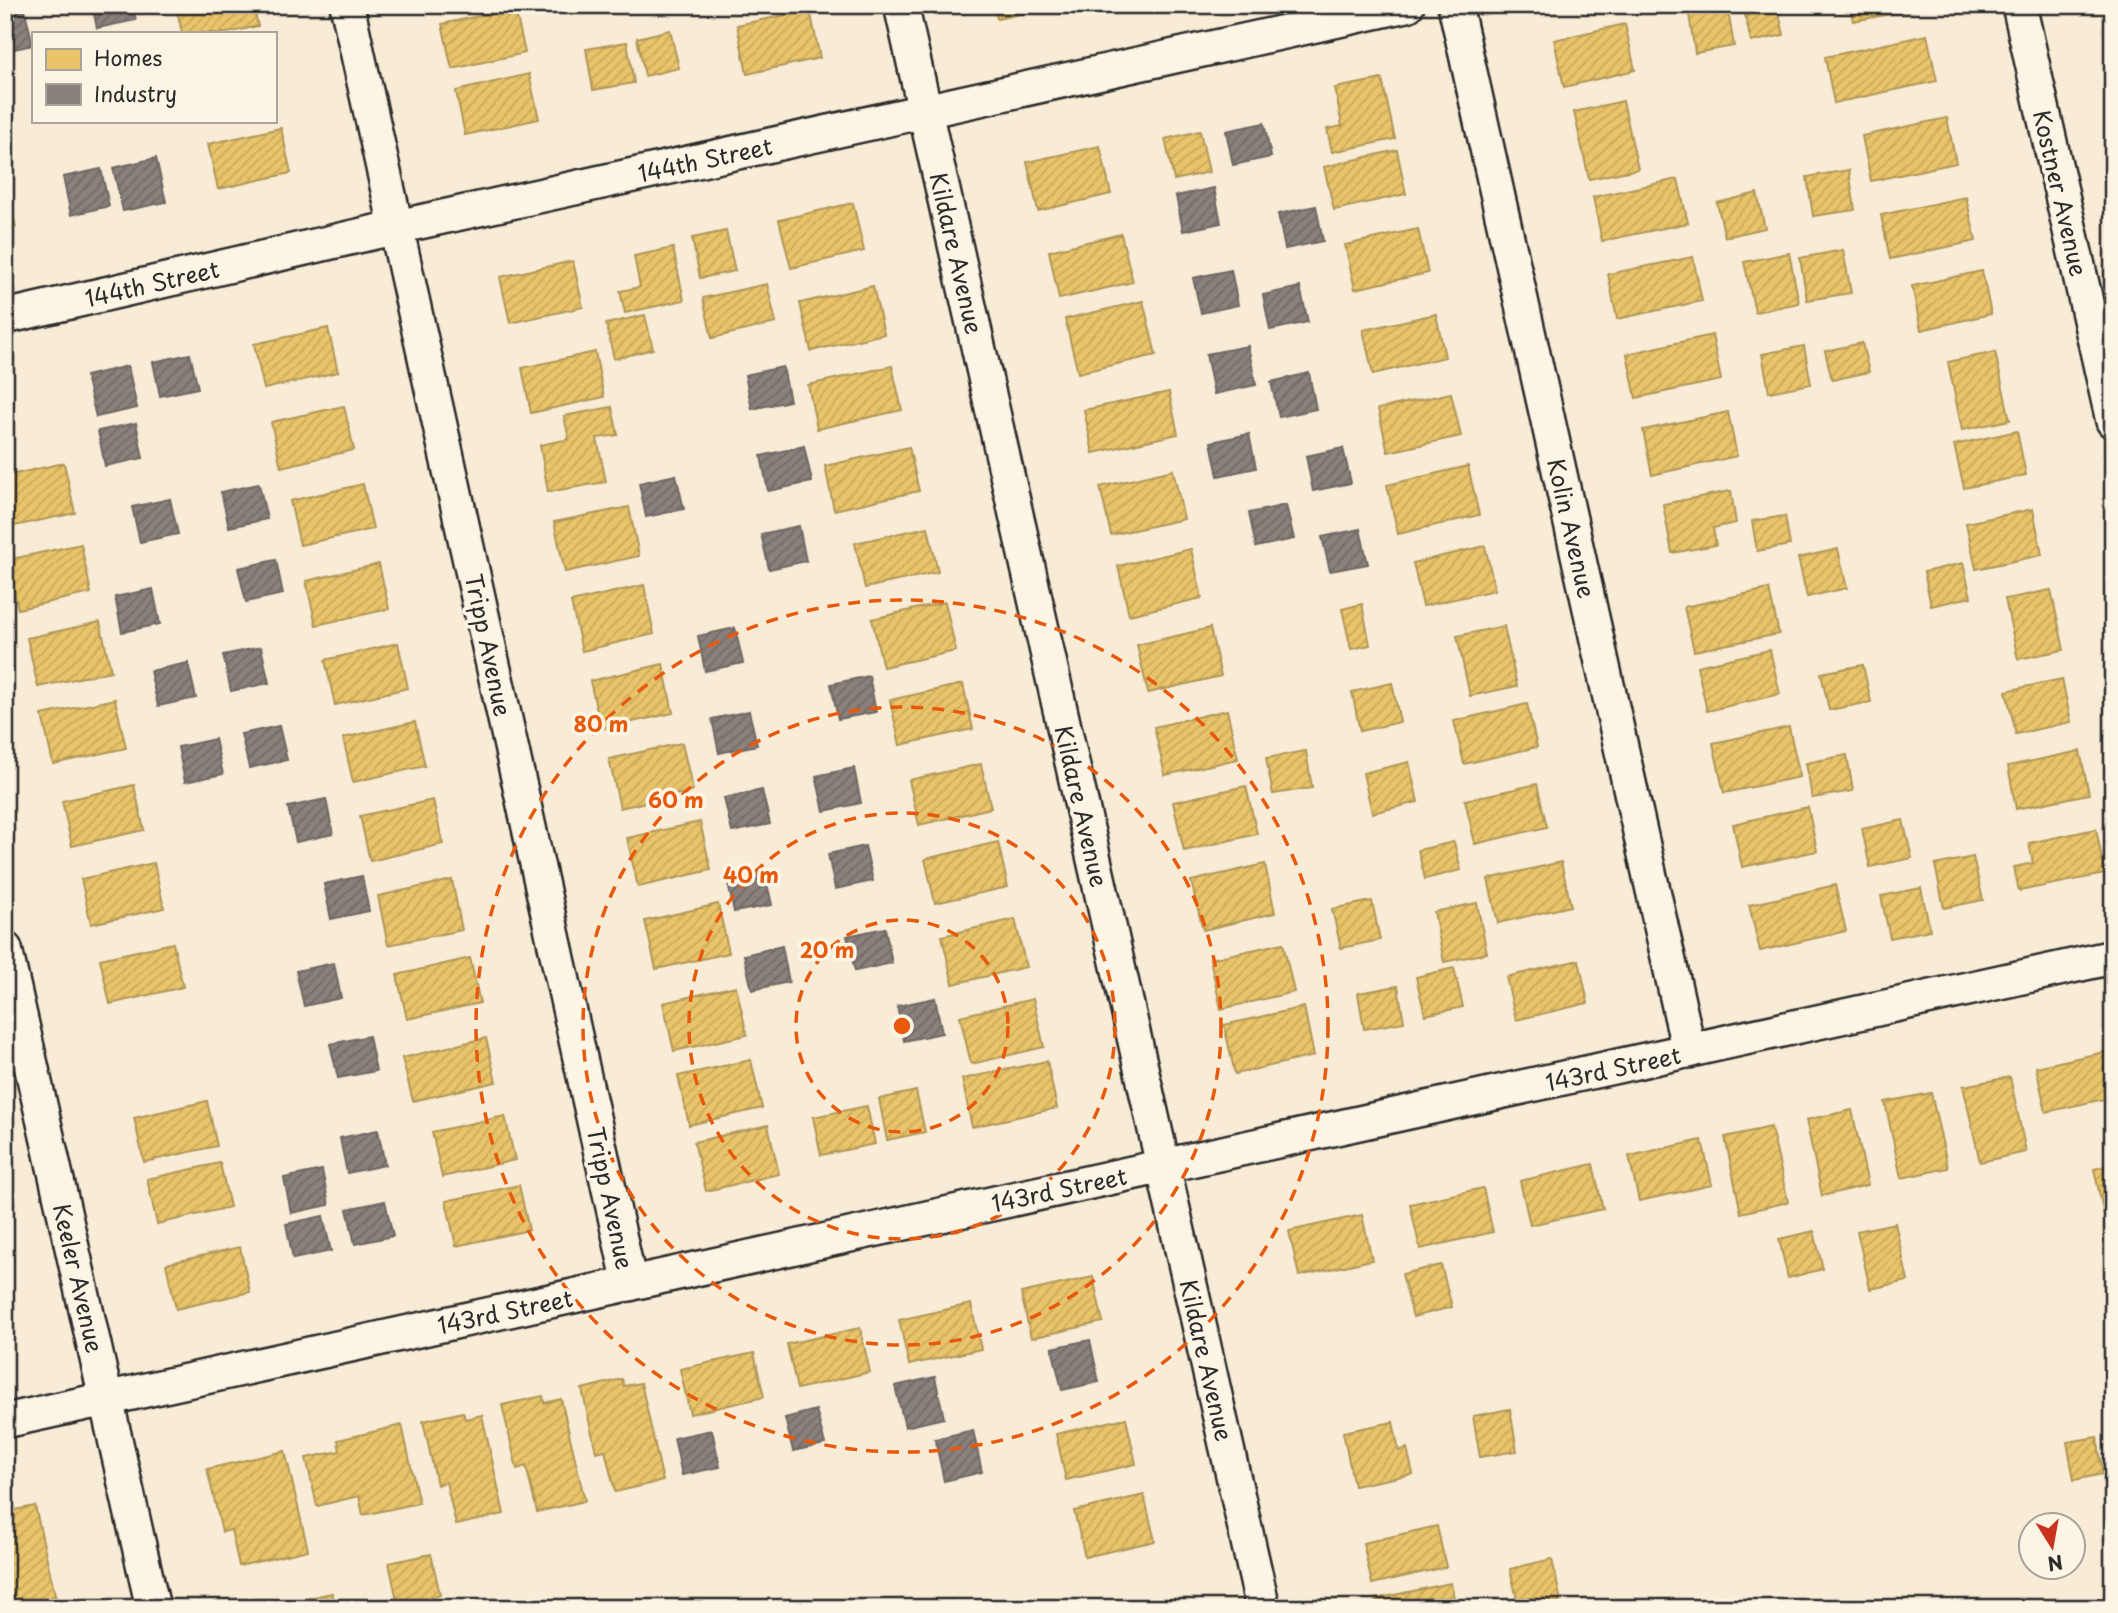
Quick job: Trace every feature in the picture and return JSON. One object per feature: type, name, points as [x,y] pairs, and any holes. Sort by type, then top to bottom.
[{"type":"street","name":"Tripp Avenue","points":[[347,5],[630,1284]]},
{"type":"street","name":"Kildare Avenue","points":[[901,5],[1263,1608]]},
{"type":"street","name":"144th Street","points":[[5,317],[397,227],[1406,5]]},
{"type":"street","name":"Kolin Avenue","points":[[1455,5],[1689,1051]]},
{"type":"street","name":"Kostner Avenue","points":[[2019,5],[2113,421]]},
{"type":"street","name":"Keeler Avenue","points":[[5,949],[153,1608]]},
{"type":"street","name":"143rd Street","points":[[5,1421],[2113,957]]},
{"type":"building: Homes","points":[[176,5],[253,5],[258,26],[231,32],[182,32]]},
{"type":"building: Homes","points":[[568,5],[596,5],[569,11]]},
{"type":"building: Homes","points":[[994,5],[1061,5],[997,19]]},
{"type":"building: Homes","points":[[1727,5],[1734,46],[1695,53],[1688,8]]},
{"type":"building: Homes","points":[[1743,5],[1777,5],[1784,35],[1751,42]]},
{"type":"building: Homes","points":[[1850,5],[1923,5],[1923,8],[1853,21]]},
{"type":"building: Homes","points":[[515,8],[525,53],[452,69],[442,24]]},
{"type":"building: Homes","points":[[810,10],[820,58],[747,74],[737,25]]},
{"type":"building: Homes","points":[[1625,24],[1635,70],[1564,87],[1554,40]]},
{"type":"building: Homes","points":[[670,30],[679,68],[645,76],[637,38]]},
{"type":"building: Homes","points":[[1927,35],[1937,81],[1834,103],[1825,57]]},
{"type":"building: Homes","points":[[627,42],[634,83],[593,90],[586,49]]},
{"type":"building: Homes","points":[[529,74],[539,119],[465,135],[456,91]]},
{"type":"building: Homes","points":[[1382,79],[1395,139],[1332,152],[1327,129],[1342,126],[1335,88]]},
{"type":"building: Homes","points":[[1623,101],[1638,169],[1589,179],[1574,112]]},
{"type":"building: Homes","points":[[1947,118],[1956,163],[1871,181],[1862,136]]},
{"type":"building: Homes","points":[[281,128],[291,173],[218,189],[208,144]]},
{"type":"building: Homes","points":[[1200,131],[1209,172],[1174,180],[1165,139]]},
{"type":"building: Homes","points":[[1100,146],[1111,194],[1038,211],[1027,162]]},
{"type":"building: Homes","points":[[1397,150],[1406,194],[1334,210],[1324,167]]},
{"type":"building: Homes","points":[[1849,170],[1855,210],[1813,216],[1807,177]]},
{"type":"building: Homes","points":[[1678,179],[1688,223],[1602,241],[1593,197]]},
{"type":"building: Homes","points":[[5,184],[16,227],[5,230]]},
{"type":"building: Homes","points":[[1757,193],[1765,228],[1725,237],[1717,203]]},
{"type":"building: Homes","points":[[1966,197],[1976,241],[1890,259],[1881,215]]},
{"type":"building: Homes","points":[[853,203],[864,251],[791,268],[779,220]]},
{"type":"building: Homes","points":[[1418,229],[1428,273],[1355,289],[1345,245]]},
{"type":"building: Homes","points":[[726,231],[735,271],[700,278],[692,238]]},
{"type":"building: Homes","points":[[1121,234],[1133,282],[1059,299],[1049,251]]},
{"type":"building: Homes","points":[[673,248],[684,300],[625,313],[620,291],[640,287],[634,256]]},
{"type":"building: Homes","points":[[1843,250],[1851,293],[1807,300],[1800,258]]},
{"type":"building: Homes","points":[[1789,253],[1799,303],[1755,312],[1744,262]]},
{"type":"building: Homes","points":[[1693,257],[1702,301],[1617,319],[1608,274]]},
{"type":"building: Homes","points":[[573,261],[583,307],[510,323],[500,277]]},
{"type":"building: Homes","points":[[1982,271],[1991,314],[1921,330],[1912,286]]},
{"type":"building: Homes","points":[[767,284],[776,323],[712,338],[703,298]]},
{"type":"building: Homes","points":[[873,286],[884,334],[811,351],[800,303]]},
{"type":"building: Homes","points":[[1143,301],[1156,355],[1078,373],[1065,319]]},
{"type":"building: Homes","points":[[1436,314],[1445,357],[1373,374],[1363,330]]},
{"type":"building: Homes","points":[[645,315],[653,349],[614,359],[606,324]]},
{"type":"building: Homes","points":[[328,328],[338,372],[264,389],[254,344]]},
{"type":"building: Homes","points":[[1712,335],[1721,380],[1636,398],[1627,354]]},
{"type":"building: Homes","points":[[1862,343],[1869,372],[1832,380],[1825,351]]},
{"type":"building: Homes","points":[[1804,346],[1811,384],[1769,392],[1762,354]]},
{"type":"building: Homes","points":[[595,352],[604,397],[531,413],[522,368]]},
{"type":"building: Homes","points":[[1995,352],[2010,420],[1962,430],[1948,362]]},
{"type":"building: Homes","points":[[892,366],[902,410],[817,429],[808,385]]},
{"type":"building: Homes","points":[[1169,392],[1178,434],[1093,453],[1084,410]]},
{"type":"building: Homes","points":[[1451,393],[1461,436],[1388,452],[1378,409]]},
{"type":"building: Homes","points":[[344,406],[354,450],[281,467],[271,422]]},
{"type":"building: Homes","points":[[612,407],[618,435],[597,438],[606,482],[548,492],[540,445],[569,439],[564,416]]},
{"type":"building: Homes","points":[[1728,412],[1737,456],[1652,475],[1643,430]]},
{"type":"building: Homes","points":[[2017,431],[2026,475],[1964,488],[1954,445]]},
{"type":"building: Homes","points":[[909,447],[919,491],[834,510],[825,466]]},
{"type":"building: Homes","points":[[64,463],[75,513],[5,528],[5,476]]},
{"type":"building: Homes","points":[[1468,466],[1479,515],[1398,534],[1387,485]]},
{"type":"building: Homes","points":[[1173,470],[1184,519],[1111,535],[1100,487]]},
{"type":"building: Homes","points":[[363,484],[373,529],[300,545],[290,501]]},
{"type":"building: Homes","points":[[1731,491],[1736,523],[1713,528],[1716,545],[1672,553],[1663,504]]},
{"type":"building: Homes","points":[[629,507],[639,556],[565,572],[554,522]]},
{"type":"building: Homes","points":[[2033,509],[2042,555],[1976,569],[1966,523]]},
{"type":"building: Homes","points":[[1785,516],[1790,545],[1757,551],[1752,521]]},
{"type":"building: Homes","points":[[928,527],[938,572],[865,588],[855,543]]},
{"type":"building: Homes","points":[[81,544],[91,593],[18,609],[7,560]]},
{"type":"building: Homes","points":[[1485,546],[1495,590],[1423,606],[1413,563]]},
{"type":"building: Homes","points":[[1191,549],[1202,598],[1129,615],[1118,566]]},
{"type":"building: Homes","points":[[1838,549],[1847,588],[1807,597],[1798,558]]},
{"type":"building: Homes","points":[[1963,563],[1971,597],[1931,606],[1924,572]]},
{"type":"building: Homes","points":[[379,564],[389,609],[316,625],[306,581]]},
{"type":"building: Homes","points":[[644,585],[654,634],[582,651],[571,602]]},
{"type":"building: Homes","points":[[1769,589],[1779,634],[1694,651],[1684,607]]},
{"type":"building: Homes","points":[[2051,590],[2064,650],[2018,659],[2005,599]]},
{"type":"building: Homes","points":[[945,602],[956,651],[883,667],[872,619]]},
{"type":"building: Homes","points":[[1362,604],[1370,645],[1351,649],[1342,609]]},
{"type":"building: Homes","points":[[100,622],[111,671],[38,687],[27,638]]},
{"type":"building: Homes","points":[[1504,626],[1517,686],[1470,696],[1457,636]]},
{"type":"building: Homes","points":[[1210,628],[1221,676],[1148,693],[1137,645]]},
{"type":"building: Homes","points":[[398,643],[408,688],[335,705],[325,660]]},
{"type":"building: Homes","points":[[1770,650],[1780,694],[1707,711],[1697,666]]},
{"type":"building: Homes","points":[[663,664],[673,713],[601,729],[590,681]]},
{"type":"building: Homes","points":[[1863,665],[1871,702],[1829,710],[1821,673]]},
{"type":"building: Homes","points":[[2062,679],[2071,722],[2016,734],[2006,691]]},
{"type":"building: Homes","points":[[1392,683],[1400,722],[1360,731],[1352,692]]},
{"type":"building: Homes","points":[[963,684],[973,729],[900,745],[890,700]]},
{"type":"building: Homes","points":[[115,699],[126,748],[53,764],[42,715]]},
{"type":"building: Homes","points":[[1527,704],[1537,747],[1464,764],[1454,721]]},
{"type":"building: Homes","points":[[1227,710],[1238,759],[1165,775],[1154,727]]},
{"type":"building: Homes","points":[[415,722],[425,766],[353,782],[343,738]]},
{"type":"building: Homes","points":[[1789,727],[1800,777],[1724,793],[1713,743]]},
{"type":"building: Homes","points":[[682,743],[693,791],[620,808],[609,759]]},
{"type":"building: Homes","points":[[1306,751],[1312,788],[1273,794],[1266,758]]},
{"type":"building: Homes","points":[[2080,751],[2089,794],[2016,809],[2008,766]]},
{"type":"building: Homes","points":[[1847,755],[1853,791],[1812,798],[1806,763]]},
{"type":"building: Homes","points":[[1409,762],[1418,802],[1372,813],[1363,773]]},
{"type":"building: Homes","points":[[981,764],[991,808],[919,825],[909,780]]},
{"type":"building: Homes","points":[[1537,784],[1547,827],[1475,844],[1465,800]]},
{"type":"building: Homes","points":[[134,785],[144,830],[72,846],[62,801]]},
{"type":"building: Homes","points":[[1246,786],[1257,834],[1184,851],[1173,802]]},
{"type":"building: Homes","points":[[433,800],[443,844],[370,861],[360,816]]},
{"type":"building: Homes","points":[[1808,807],[1817,851],[1742,867],[1733,824]]},
{"type":"building: Homes","points":[[1903,820],[1912,858],[1870,867],[1862,829]]},
{"type":"building: Homes","points":[[700,822],[711,870],[638,887],[627,838]]},
{"type":"building: Homes","points":[[2096,829],[2105,874],[2019,891],[2014,867],[2033,863],[2029,843]]},
{"type":"building: Homes","points":[[998,842],[1008,887],[935,903],[925,859]]},
{"type":"building: Homes","points":[[1454,842],[1461,870],[1425,879],[1418,850]]},
{"type":"building: Homes","points":[[1973,857],[1983,900],[1944,908],[1935,865]]},
{"type":"building: Homes","points":[[1561,862],[1571,906],[1498,923],[1488,879]]},
{"type":"building: Homes","points":[[154,863],[164,908],[91,924],[81,879]]},
{"type":"building: Homes","points":[[1265,864],[1275,913],[1203,930],[1191,881]]},
{"type":"building: Homes","points":[[452,880],[462,930],[388,945],[378,896]]},
{"type":"building: Homes","points":[[1835,885],[1846,931],[1760,951],[1749,905]]},
{"type":"building: Homes","points":[[1921,888],[1930,930],[1890,938],[1881,896]]},
{"type":"building: Homes","points":[[1372,901],[1380,940],[1341,948],[1332,909]]},
{"type":"building: Homes","points":[[1477,903],[1487,953],[1444,962],[1434,912]]},
{"type":"building: Homes","points":[[718,904],[729,953],[656,969],[645,921]]},
{"type":"building: Homes","points":[[1015,919],[1026,967],[953,984],[942,936]]},
{"type":"building: Homes","points":[[173,943],[183,987],[110,1004],[100,959]]},
{"type":"building: Homes","points":[[1283,943],[1294,992],[1221,1009],[1210,959]]},
{"type":"building: Homes","points":[[470,958],[480,1003],[407,1019],[397,975]]},
{"type":"building: Homes","points":[[1579,960],[1588,1003],[1516,1020],[1506,977]]},
{"type":"building: Homes","points":[[1454,968],[1463,1007],[1425,1015],[1416,977]]},
{"type":"building: Homes","points":[[736,986],[747,1035],[674,1051],[663,1003]]},
{"type":"building: Homes","points":[[1398,986],[1404,1022],[1364,1029],[1358,993]]},
{"type":"building: Homes","points":[[1033,999],[1044,1047],[971,1064],[960,1016]]},
{"type":"building: Homes","points":[[1304,1007],[1314,1056],[1235,1074],[1224,1025]]},
{"type":"building: Homes","points":[[486,1038],[496,1082],[413,1101],[402,1058]]},
{"type":"building: Homes","points":[[2109,1051],[2113,1068],[2113,1097],[2046,1112],[2036,1067]]},
{"type":"building: Homes","points":[[751,1060],[762,1108],[689,1125],[678,1076]]},
{"type":"building: Homes","points":[[1047,1061],[1057,1108],[972,1127],[962,1079]]},
{"type":"building: Homes","points":[[2010,1077],[2026,1152],[1980,1162],[1963,1086]]},
{"type":"building: Homes","points":[[916,1091],[925,1132],[887,1140],[879,1099]]},
{"type":"building: Homes","points":[[1931,1093],[1948,1168],[1901,1178],[1885,1102]]},
{"type":"building: Homes","points":[[207,1101],[217,1146],[144,1162],[134,1118]]},
{"type":"building: Homes","points":[[867,1106],[875,1144],[821,1155],[813,1117]]},
{"type":"building: Homes","points":[[1852,1110],[1868,1185],[1822,1196],[1806,1120]]},
{"type":"building: Homes","points":[[505,1116],[515,1160],[442,1177],[432,1132]]},
{"type":"building: Homes","points":[[768,1125],[779,1174],[706,1191],[694,1142]]},
{"type":"building: Homes","points":[[1771,1127],[1788,1202],[1741,1213],[1725,1137]]},
{"type":"building: Homes","points":[[1702,1140],[1712,1185],[1639,1201],[1629,1156]]},
{"type":"building: Homes","points":[[220,1163],[230,1207],[157,1224],[147,1179]]},
{"type":"building: Homes","points":[[1593,1164],[1603,1209],[1530,1225],[1520,1181]]},
{"type":"building: Homes","points":[[2113,1164],[2113,1214],[2104,1215],[2094,1169]]},
{"type":"building: Homes","points":[[519,1185],[529,1230],[456,1246],[446,1201]]},
{"type":"building: Homes","points":[[1483,1188],[1493,1232],[1420,1249],[1410,1204]]},
{"type":"building: Homes","points":[[1362,1215],[1372,1260],[1299,1276],[1289,1231]]},
{"type":"building: Homes","points":[[1895,1223],[1908,1281],[1870,1289],[1857,1231]]},
{"type":"building: Homes","points":[[1814,1231],[1823,1269],[1788,1278],[1779,1239]]},
{"type":"building: Homes","points":[[240,1247],[250,1292],[176,1309],[166,1264]]},
{"type":"building: Homes","points":[[1441,1265],[1452,1307],[1413,1317],[1402,1274]]},
{"type":"building: Homes","points":[[1093,1277],[1103,1322],[1031,1338],[1021,1293]]},
{"type":"building: Homes","points":[[971,1304],[981,1349],[909,1365],[899,1320]]},
{"type":"building: Homes","points":[[860,1328],[870,1372],[797,1389],[787,1344]]},
{"type":"building: Homes","points":[[754,1353],[764,1397],[690,1414],[680,1369]]},
{"type":"building: Homes","points":[[622,1379],[624,1386],[641,1383],[663,1481],[615,1492],[605,1450],[596,1452],[582,1389]]},
{"type":"building: Homes","points":[[543,1396],[544,1403],[561,1399],[585,1501],[537,1512],[526,1466],[517,1469],[502,1405]]},
{"type":"building: Homes","points":[[1510,1409],[1517,1451],[1480,1457],[1473,1416]]},
{"type":"building: Homes","points":[[463,1412],[465,1419],[482,1415],[504,1514],[456,1525],[446,1482],[437,1485],[423,1421]]},
{"type":"building: Homes","points":[[1126,1418],[1136,1464],[1066,1480],[1056,1434]]},
{"type":"building: Homes","points":[[1393,1422],[1399,1451],[1407,1448],[1413,1474],[1354,1486],[1343,1432]]},
{"type":"building: Homes","points":[[402,1425],[419,1503],[363,1515],[359,1496],[317,1506],[306,1458],[340,1451],[338,1440]]},
{"type":"building: Homes","points":[[2097,1437],[2103,1474],[2074,1480],[2067,1442]]},
{"type":"building: Homes","points":[[285,1451],[308,1550],[239,1566],[231,1530],[222,1532],[207,1469]]},
{"type":"building: Homes","points":[[1144,1495],[1155,1541],[1085,1557],[1074,1511]]},
{"type":"building: Homes","points":[[35,1506],[58,1608],[15,1608],[12,1597],[5,1599],[5,1512]]},
{"type":"building: Homes","points":[[1437,1526],[1446,1567],[1372,1584],[1363,1543]]},
{"type":"building: Homes","points":[[431,1554],[440,1595],[398,1605],[389,1563]]},
{"type":"building: Homes","points":[[1552,1559],[1561,1601],[1533,1608],[1519,1608],[1510,1569]]},
{"type":"building: Homes","points":[[1451,1583],[1456,1608],[1377,1608],[1375,1599]]},
{"type":"building: Homes","points":[[332,1593],[335,1608],[262,1608]]},
{"type":"building: Industry","points":[[92,5],[132,5],[136,20],[97,28]]},
{"type":"building: Industry","points":[[24,7],[32,45],[5,51],[5,11]]},
{"type":"building: Industry","points":[[1264,123],[1271,157],[1233,165],[1226,131]]},
{"type":"building: Industry","points":[[156,158],[166,202],[123,211],[113,168]]},
{"type":"building: Industry","points":[[101,169],[109,206],[71,215],[63,177]]},
{"type":"building: Industry","points":[[1214,188],[1221,223],[1183,231],[1176,196]]},
{"type":"building: Industry","points":[[1316,206],[1323,241],[1285,249],[1278,214]]},
{"type":"building: Industry","points":[[1231,270],[1238,305],[1201,313],[1193,278]]},
{"type":"building: Industry","points":[[1300,287],[1308,322],[1270,330],[1263,295]]},
{"type":"building: Industry","points":[[1248,346],[1256,385],[1214,394],[1206,354]]},
{"type":"building: Industry","points":[[190,354],[198,388],[160,396],[153,362]]},
{"type":"building: Industry","points":[[128,366],[137,408],[96,417],[86,376]]},
{"type":"building: Industry","points":[[783,367],[790,401],[752,409],[745,375]]},
{"type":"building: Industry","points":[[1309,373],[1316,409],[1279,417],[1271,382]]},
{"type":"building: Industry","points":[[136,423],[143,458],[105,466],[98,431]]},
{"type":"building: Industry","points":[[1249,434],[1256,468],[1218,476],[1211,442]]},
{"type":"building: Industry","points":[[804,446],[812,482],[768,491],[761,456]]},
{"type":"building: Industry","points":[[1343,448],[1351,483],[1313,491],[1306,456]]},
{"type":"building: Industry","points":[[676,475],[684,509],[646,517],[639,483]]},
{"type":"building: Industry","points":[[259,484],[267,519],[229,527],[221,492]]},
{"type":"building: Industry","points":[[170,499],[178,534],[140,542],[132,507]]},
{"type":"building: Industry","points":[[1286,505],[1294,539],[1256,547],[1249,513]]},
{"type":"building: Industry","points":[[799,526],[806,561],[769,569],[761,534]]},
{"type":"building: Industry","points":[[1360,529],[1368,564],[1330,571],[1322,537]]},
{"type":"building: Industry","points":[[276,560],[283,594],[246,602],[238,568]]},
{"type":"building: Industry","points":[[153,589],[160,624],[122,632],[115,597]]},
{"type":"building: Industry","points":[[735,628],[743,663],[705,671],[698,636]]},
{"type":"building: Industry","points":[[261,647],[269,683],[231,691],[223,655]]},
{"type":"building: Industry","points":[[188,663],[196,698],[158,706],[150,671]]},
{"type":"building: Industry","points":[[869,676],[876,712],[838,719],[831,684]]},
{"type":"building: Industry","points":[[749,711],[757,745],[719,753],[712,719]]},
{"type":"building: Industry","points":[[279,726],[287,760],[249,768],[241,734]]},
{"type":"building: Industry","points":[[215,739],[223,774],[185,782],[178,747]]},
{"type":"building: Industry","points":[[854,768],[861,803],[824,811],[816,776]]},
{"type":"building: Industry","points":[[762,790],[770,824],[732,832],[724,798]]},
{"type":"building: Industry","points":[[326,799],[333,834],[296,842],[288,807]]},
{"type":"building: Industry","points":[[865,846],[873,881],[835,889],[828,854]]},
{"type":"building: Industry","points":[[764,870],[772,905],[734,912],[727,878]]},
{"type":"building: Industry","points":[[362,876],[369,911],[331,919],[324,884]]},
{"type":"building: Industry","points":[[885,928],[892,963],[855,971],[847,936]]},
{"type":"building: Industry","points":[[782,946],[789,982],[752,990],[744,955]]},
{"type":"building: Industry","points":[[334,963],[341,998],[304,1006],[296,971]]},
{"type":"building: Industry","points":[[935,998],[942,1033],[904,1041],[897,1006]]},
{"type":"building: Industry","points":[[369,1036],[376,1071],[338,1078],[330,1044]]},
{"type":"building: Industry","points":[[378,1130],[385,1165],[347,1173],[340,1138]]},
{"type":"building: Industry","points":[[322,1170],[329,1205],[291,1213],[284,1178]]},
{"type":"building: Industry","points":[[385,1201],[393,1236],[355,1244],[347,1209]]},
{"type":"building: Industry","points":[[323,1216],[331,1251],[293,1259],[286,1224]]},
{"type":"building: Industry","points":[[1090,1340],[1099,1382],[1062,1390],[1052,1348]]},
{"type":"building: Industry","points":[[935,1377],[944,1418],[905,1427],[895,1386]]},
{"type":"building: Industry","points":[[816,1410],[825,1444],[793,1451],[785,1418]]},
{"type":"building: Industry","points":[[712,1430],[720,1467],[682,1475],[674,1438]]},
{"type":"building: Industry","points":[[973,1430],[982,1472],[944,1481],[935,1439]]}]
